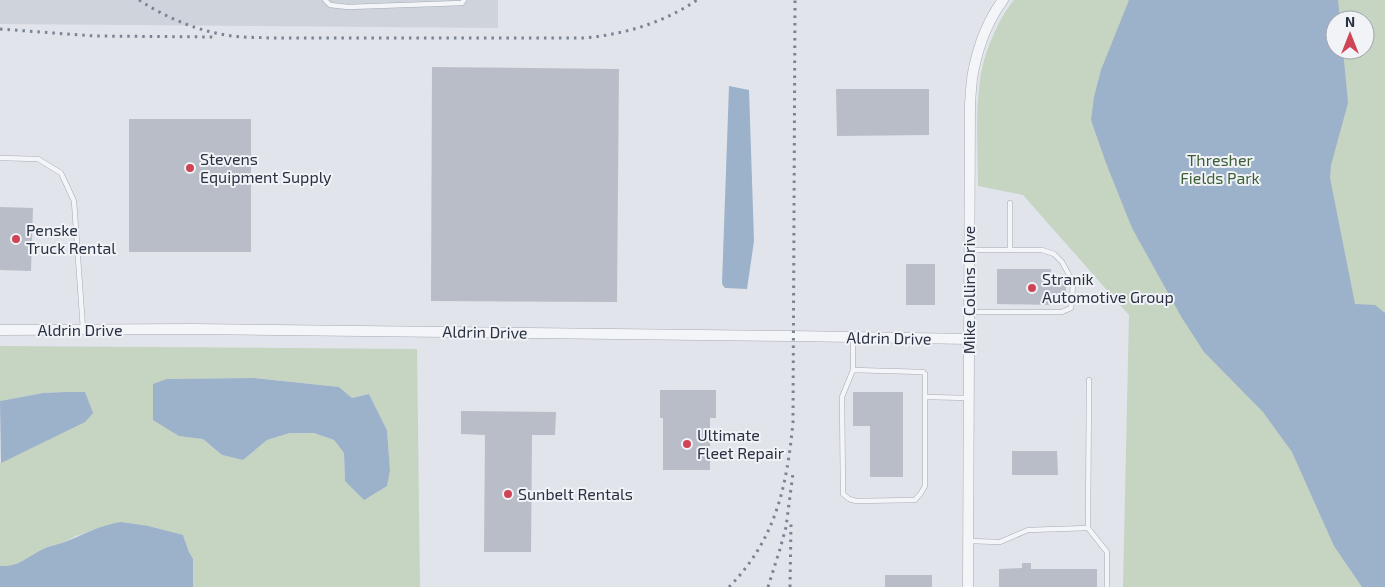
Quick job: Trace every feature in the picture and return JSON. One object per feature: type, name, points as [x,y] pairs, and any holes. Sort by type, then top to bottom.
[{"type":"street","name":"Mike Collins Drive","points":[[968,587],[970,104],[974,69],[982,38],[995,11],[1003,0]]},
{"type":"street","name":"Aldrin Drive","points":[[0,330],[193,329],[969,339]]},
{"type":"lane","points":[[325,0],[330,6],[348,7],[462,3],[464,0]]},
{"type":"lane","points":[[0,158],[38,159],[61,173],[74,201],[83,329]]},
{"type":"lane","points":[[1010,203],[1010,250]]},
{"type":"lane","points":[[969,250],[1042,250],[1054,254],[1062,262],[1073,282],[1070,308],[1062,312],[969,312]]},
{"type":"lane","points":[[852,337],[853,370],[842,397],[843,494],[849,500],[856,501],[915,500],[925,486],[925,374],[923,372],[853,370]]},
{"type":"lane","points":[[1089,380],[1088,528],[1107,552],[1107,587]]},
{"type":"lane","points":[[925,397],[969,398]]},
{"type":"lane","points":[[968,541],[1000,542],[1028,530],[1088,528]]},
{"type":"shaded area","points":[[0,0],[498,0],[498,28],[0,24]]},
{"type":"green space","name":"Thresher Fields Park","points":[[1014,0],[1385,0],[1385,587],[1123,587],[1129,315],[1023,195],[978,186],[978,94],[984,60],[1002,18]]},
{"type":"green space","points":[[0,346],[417,349],[420,587],[193,587],[193,559],[183,535],[111,524],[44,548],[28,559],[10,566],[0,566],[0,462],[65,392],[43,393],[0,401]],"holes":[[[253,378],[339,387],[352,398],[369,394],[387,430],[390,470],[345,481],[344,453],[334,440],[314,433],[290,433],[267,440],[243,460],[222,455],[203,439],[167,379]]]},
{"type":"water","points":[[1129,0],[1338,0],[1339,10],[1325,10],[1325,60],[1344,60],[1348,103],[1331,165],[1330,178],[1355,304],[1375,305],[1385,313],[1385,587],[1362,587],[1334,546],[1292,452],[1263,412],[1204,352],[1182,318],[1132,228],[1091,120],[1094,97],[1101,70]]},
{"type":"water","points":[[729,86],[749,90],[754,241],[747,289],[725,288],[722,284]]},
{"type":"water","points":[[253,378],[339,387],[352,398],[369,394],[387,430],[390,470],[387,486],[364,500],[345,481],[344,453],[334,440],[314,433],[290,433],[267,440],[243,460],[222,455],[203,439],[179,436],[153,420],[153,384],[167,379]]},
{"type":"water","points":[[85,392],[93,413],[85,422],[1,463],[0,401],[43,393]]},
{"type":"water","points":[[121,522],[148,526],[183,535],[193,559],[193,587],[0,587],[0,566],[18,563],[45,548],[98,528]]},
{"type":"building","points":[[432,67],[619,69],[617,302],[431,301]]},
{"type":"building","points":[[836,89],[929,89],[929,135],[837,136]]},
{"type":"building","name":"Stevens Equipment Supply","points":[[129,119],[251,119],[251,252],[129,252]]},
{"type":"building","name":"Penske Truck Rental","points":[[0,207],[33,208],[31,271],[0,270]]},
{"type":"building","points":[[906,264],[935,264],[935,305],[906,305]]},
{"type":"building","name":"Stranik Automotive Group","points":[[997,269],[1051,269],[1051,278],[1066,278],[1066,298],[1051,298],[1051,305],[997,304]]},
{"type":"building","name":"Ultimate Fleet Repair","points":[[660,390],[716,390],[716,418],[710,418],[710,470],[663,470],[663,418],[660,418]]},
{"type":"building","points":[[853,392],[903,392],[903,477],[870,477],[870,426],[853,426]]},
{"type":"building","name":"Sunbelt Rentals","points":[[461,411],[556,412],[555,435],[532,435],[531,552],[484,552],[485,435],[461,434]]},
{"type":"building","points":[[1012,451],[1057,451],[1058,475],[1012,475]]},
{"type":"building","points":[[1022,563],[1031,563],[1031,569],[1097,569],[1097,587],[999,587],[999,569],[1022,568]]},
{"type":"building","points":[[885,575],[932,575],[932,587],[885,587]]},
{"type":"railway","points":[[139,0],[159,12],[203,30],[231,36],[269,38],[585,38],[615,34],[643,26],[671,15],[697,0]]},
{"type":"railway","points":[[729,587],[745,569],[768,531],[783,490],[793,422],[795,0]]},
{"type":"railway","points":[[0,29],[94,36],[217,37]]},
{"type":"railway","points":[[768,587],[786,527],[793,473]]},
{"type":"railway","points":[[790,587],[791,524]]},
{"type":"place","name":"Stevens Equipment Supply","points":[[190,168]]},
{"type":"place","name":"Penske Truck Rental","points":[[16,239]]},
{"type":"place","name":"Stranik Automotive Group","points":[[1032,288]]},
{"type":"place","name":"Ultimate Fleet Repair","points":[[687,444]]},
{"type":"place","name":"Sunbelt Rentals","points":[[508,494]]}]
